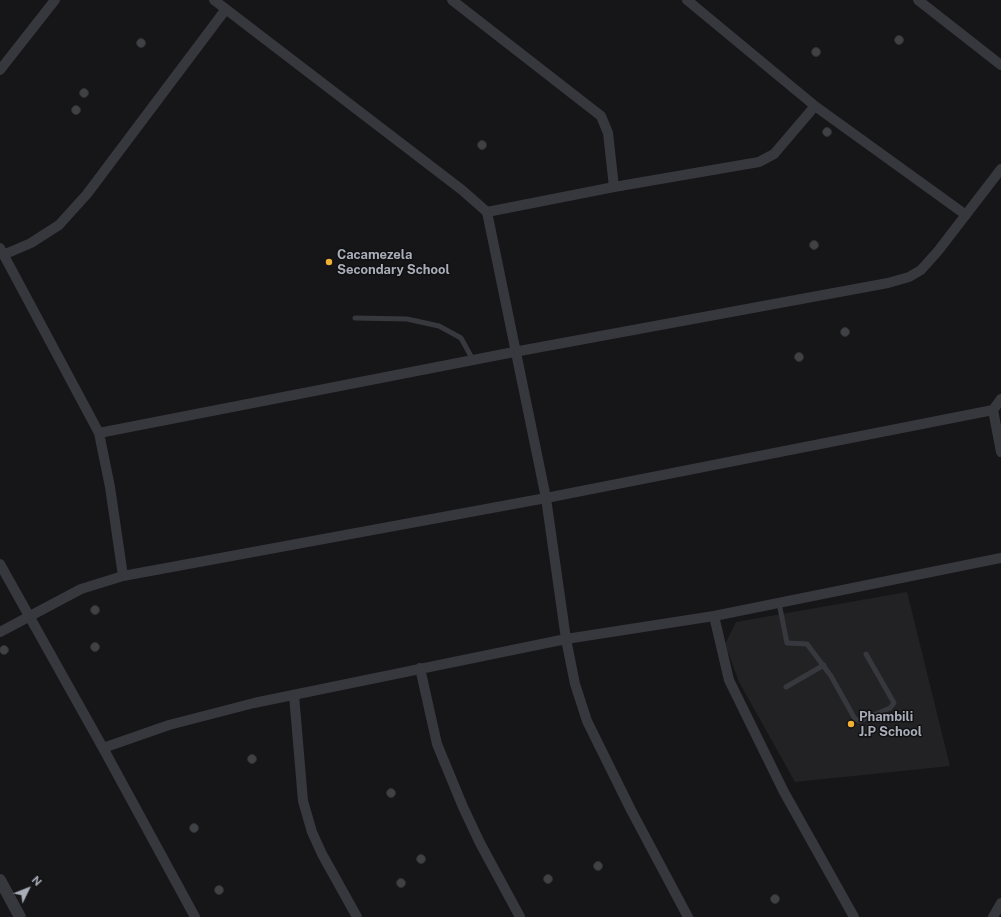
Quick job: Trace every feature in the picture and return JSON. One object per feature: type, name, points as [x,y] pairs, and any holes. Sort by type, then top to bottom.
[{"type":"street","points":[[0,70],[55,0]]},
{"type":"street","points":[[214,0],[462,190],[487,212],[514,352],[546,498],[566,639],[575,684],[587,721],[631,810],[688,917]]},
{"type":"street","points":[[452,0],[601,116],[608,133],[614,187]]},
{"type":"street","points":[[686,0],[816,106],[966,215]]},
{"type":"street","points":[[918,0],[1001,65]]},
{"type":"street","points":[[123,576],[110,487],[99,433],[2,251],[31,243],[59,225],[88,194],[226,9]]},
{"type":"street","points":[[487,212],[614,187],[759,162],[774,154],[816,106]]},
{"type":"street","points":[[99,433],[514,352],[888,283],[921,270],[1001,169]]},
{"type":"street","points":[[0,632],[81,589],[123,576],[546,498],[993,410],[1001,399]]},
{"type":"street","points":[[993,410],[1001,452]]},
{"type":"street","points":[[103,748],[210,713],[294,694],[566,639],[714,616],[1001,558]]},
{"type":"street","points":[[0,564],[195,917]]},
{"type":"street","points":[[714,616],[730,680],[784,792],[854,917]]},
{"type":"street","points":[[420,668],[440,751],[477,837],[520,917]]},
{"type":"street","points":[[294,694],[303,801],[312,832],[322,854],[357,917]]},
{"type":"street","points":[[0,880],[20,917]]},
{"type":"street","points":[[993,917],[1001,903]]},
{"type":"lane","points":[[355,318],[407,319],[439,326],[461,338],[473,360]]},
{"type":"lane","points":[[779,603],[788,643],[790,645],[805,643],[824,665],[855,719],[860,721],[890,708],[894,703],[866,654]]},
{"type":"lane","points":[[786,687],[824,665]]},
{"type":"shaded area","name":"Phambili J.P School","points":[[907,592],[950,766],[795,782],[739,682],[725,644],[736,622]]},
{"type":"building","points":[[899,35],[904,40],[899,45],[894,40]]},
{"type":"building","points":[[139,39],[143,39],[145,43],[143,47],[139,47],[137,45],[137,41]]},
{"type":"building","points":[[816,47],[821,52],[816,57],[811,52]]},
{"type":"building","points":[[84,88],[89,93],[84,98],[79,93]]},
{"type":"building","points":[[76,105],[81,110],[76,115],[71,110]]},
{"type":"building","points":[[825,128],[829,128],[831,132],[829,136],[825,136],[823,134],[823,130]]},
{"type":"building","points":[[482,140],[487,145],[482,150],[477,145]]},
{"type":"building","points":[[814,240],[819,245],[814,250],[809,245]]},
{"type":"building","points":[[843,328],[847,328],[849,332],[847,336],[843,336],[841,334],[841,330]]},
{"type":"building","points":[[797,353],[801,353],[803,357],[801,361],[797,361],[795,359],[795,355]]},
{"type":"building","points":[[95,605],[100,610],[95,615],[90,610]]},
{"type":"building","points":[[95,642],[100,647],[95,652],[90,647]]},
{"type":"building","points":[[4,645],[9,650],[4,655],[-1,650]]},
{"type":"building","points":[[250,755],[254,755],[256,759],[254,763],[250,763],[248,761],[248,757]]},
{"type":"building","points":[[389,789],[393,789],[395,793],[393,797],[389,797],[387,795],[387,791]]},
{"type":"building","points":[[192,824],[196,824],[198,828],[196,832],[192,832],[190,830],[190,826]]},
{"type":"building","points":[[419,855],[423,855],[425,859],[423,863],[419,863],[417,861],[417,857]]},
{"type":"building","points":[[598,861],[603,866],[598,871],[593,866]]},
{"type":"building","points":[[548,874],[553,879],[548,884],[543,879]]},
{"type":"building","points":[[401,878],[406,883],[401,888],[396,883]]},
{"type":"building","points":[[217,886],[221,886],[223,890],[221,894],[217,894],[215,892],[215,888]]},
{"type":"building","points":[[775,894],[780,899],[775,904],[770,899]]},
{"type":"place","name":"Cacamezela Secondary School","points":[[329,262]]},
{"type":"place","name":"Phambili J.P School","points":[[851,724]]}]
